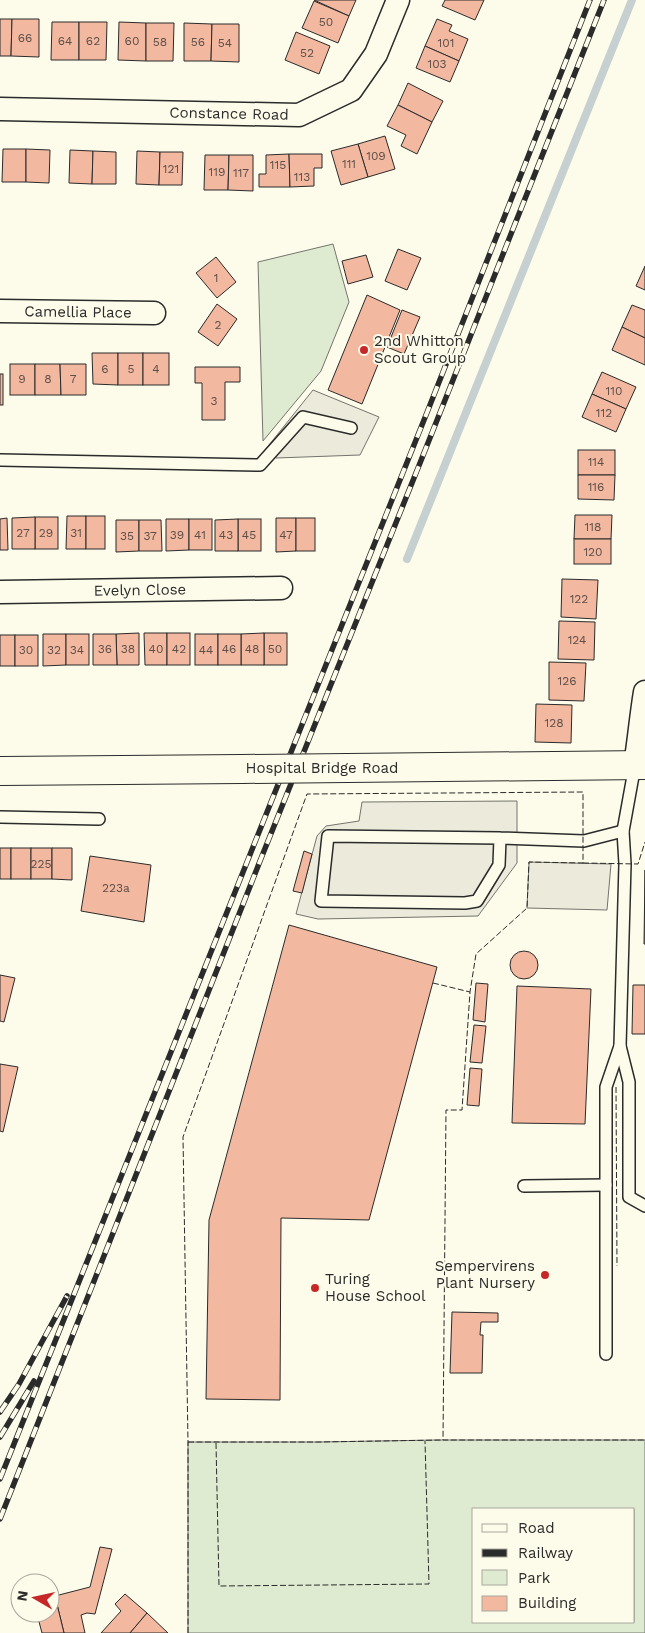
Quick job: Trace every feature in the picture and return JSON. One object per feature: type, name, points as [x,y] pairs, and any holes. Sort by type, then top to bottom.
[{"type":"main road","name":"Hospital Bridge Road","points":[[0,771],[640,765]]},
{"type":"street","name":"Constance Road","points":[[0,109],[299,114],[351,90],[376,54],[398,0]]},
{"type":"street","name":"Camellia Place","points":[[0,312],[154,313]]},
{"type":"street","name":"Evelyn Close","points":[[0,592],[281,588]]},
{"type":"street","points":[[640,765],[641,716],[645,692]]},
{"type":"lane","points":[[0,460],[260,465],[303,417],[351,428]]},
{"type":"lane","points":[[640,765],[623,831],[620,1046],[629,1082],[629,1197],[645,1206]]},
{"type":"lane","points":[[0,818],[99,819]]},
{"type":"lane","points":[[500,838],[499,865],[477,901],[465,903],[321,901],[328,836],[500,838],[584,841],[623,831]]},
{"type":"lane","points":[[606,1354],[606,1087],[620,1046]]},
{"type":"lane","points":[[524,1186],[606,1185]]},
{"type":"green space","points":[[333,244],[349,302],[321,371],[263,441],[258,262]]},
{"type":"green space","points":[[645,1440],[645,1633],[188,1633],[188,1442]]},
{"type":"shaded area","points":[[313,390],[379,417],[360,455],[276,458],[265,450]]},
{"type":"shaded area","points":[[517,801],[517,863],[478,916],[318,919],[296,914],[317,836],[326,826],[359,821],[362,802]]},
{"type":"shaded area","points":[[529,862],[611,864],[607,910],[527,908]]},
{"type":"building","points":[[314,0],[356,0],[349,16]]},
{"type":"building","points":[[445,0],[484,0],[475,20],[442,6]]},
{"type":"building","points":[[314,1],[349,16],[338,43],[302,28]]},
{"type":"building","points":[[0,19],[12,19],[11,56],[0,56]]},
{"type":"building","points":[[12,19],[39,19],[39,57],[11,56]]},
{"type":"building","points":[[437,19],[452,25],[449,31],[468,39],[459,61],[425,46]]},
{"type":"building","points":[[52,22],[79,22],[79,60],[51,60]]},
{"type":"building","points":[[79,22],[107,22],[106,60],[79,60]]},
{"type":"building","points":[[119,22],[146,23],[146,61],[118,60]]},
{"type":"building","points":[[146,23],[174,23],[173,61],[146,61]]},
{"type":"building","points":[[184,23],[212,24],[211,61],[184,61]]},
{"type":"building","points":[[212,24],[239,24],[239,62],[211,61]]},
{"type":"building","points":[[296,32],[330,46],[319,74],[285,60]]},
{"type":"building","points":[[425,46],[459,61],[450,82],[416,68]]},
{"type":"building","points":[[408,83],[443,101],[432,122],[398,105]]},
{"type":"building","points":[[398,105],[432,122],[417,154],[401,146],[406,135],[387,126]]},
{"type":"building","points":[[385,136],[395,169],[368,177],[358,144]]},
{"type":"building","points":[[358,144],[368,177],[341,185],[331,151]]},
{"type":"building","points":[[3,149],[26,149],[26,182],[2,182]]},
{"type":"building","points":[[26,149],[50,150],[49,183],[26,182]]},
{"type":"building","points":[[70,150],[93,151],[92,184],[69,183]]},
{"type":"building","points":[[93,151],[116,152],[116,184],[92,184]]},
{"type":"building","points":[[137,151],[160,152],[159,185],[136,184]]},
{"type":"building","points":[[160,152],[183,152],[182,185],[159,185]]},
{"type":"building","points":[[289,154],[290,187],[259,187],[259,174],[266,174],[266,155]]},
{"type":"building","points":[[289,154],[322,154],[322,168],[314,168],[314,186],[290,187]]},
{"type":"building","points":[[205,155],[229,155],[228,190],[204,190]]},
{"type":"building","points":[[229,155],[253,155],[253,191],[228,190]]},
{"type":"building","points":[[398,249],[421,258],[407,290],[385,281]]},
{"type":"building","points":[[366,255],[373,277],[348,284],[342,261]]},
{"type":"building","points":[[216,257],[236,282],[217,298],[196,273]]},
{"type":"building","points":[[645,266],[645,290],[636,286]]},
{"type":"building","name":"2nd Whitton Scout Group","points":[[367,295],[400,310],[362,404],[328,390]]},
{"type":"building","points":[[217,304],[237,319],[218,346],[198,332]]},
{"type":"building","points":[[632,305],[645,310],[645,338],[622,327]]},
{"type":"building","points":[[402,310],[420,317],[404,354],[387,347]]},
{"type":"building","points":[[622,327],[645,338],[645,365],[612,350]]},
{"type":"building","points":[[92,353],[118,353],[118,385],[93,384]]},
{"type":"building","points":[[118,353],[143,353],[143,385],[118,385]]},
{"type":"building","points":[[143,353],[169,353],[169,385],[143,385]]},
{"type":"building","points":[[10,364],[35,364],[35,395],[10,395]]},
{"type":"building","points":[[35,364],[60,364],[61,395],[35,395]]},
{"type":"building","points":[[60,364],[86,364],[86,395],[61,395]]},
{"type":"building","points":[[195,367],[240,367],[240,382],[225,382],[225,420],[202,420],[202,383],[195,383]]},
{"type":"building","points":[[602,372],[636,387],[626,409],[592,394]]},
{"type":"building","points":[[0,374],[3,374],[3,405],[0,405]]},
{"type":"building","points":[[592,394],[626,409],[616,432],[582,417]]},
{"type":"building","points":[[578,450],[615,450],[615,475],[578,475]]},
{"type":"building","points":[[578,475],[615,475],[614,500],[578,499]]},
{"type":"building","points":[[575,515],[612,515],[611,539],[574,539]]},
{"type":"building","points":[[67,516],[86,516],[86,549],[66,549]]},
{"type":"building","points":[[86,516],[105,516],[105,549],[86,549]]},
{"type":"building","points":[[35,517],[58,517],[58,549],[35,549]]},
{"type":"building","points":[[35,517],[35,549],[12,549],[12,518]]},
{"type":"building","points":[[7,518],[8,550],[0,550],[0,519]]},
{"type":"building","points":[[276,518],[296,518],[296,551],[276,552]]},
{"type":"building","points":[[296,518],[315,518],[315,551],[296,551]]},
{"type":"building","points":[[166,519],[189,519],[189,550],[166,551]]},
{"type":"building","points":[[189,519],[212,519],[212,550],[189,550]]},
{"type":"building","points":[[238,519],[261,519],[261,551],[238,551]]},
{"type":"building","points":[[238,519],[238,551],[215,551],[215,520]]},
{"type":"building","points":[[116,520],[139,520],[139,551],[116,552]]},
{"type":"building","points":[[139,520],[161,520],[162,551],[139,551]]},
{"type":"building","points":[[574,539],[611,539],[611,564],[574,564]]},
{"type":"building","points":[[562,579],[598,580],[596,619],[561,617]]},
{"type":"building","points":[[559,621],[595,622],[594,660],[558,659]]},
{"type":"building","points":[[139,633],[139,665],[117,665],[116,634]]},
{"type":"building","points":[[144,633],[167,633],[167,665],[145,665]]},
{"type":"building","points":[[167,633],[190,633],[190,665],[167,665]]},
{"type":"building","points":[[264,633],[287,633],[287,665],[264,665]]},
{"type":"building","points":[[264,633],[264,665],[241,665],[241,634]]},
{"type":"building","points":[[43,634],[66,634],[66,665],[43,666]]},
{"type":"building","points":[[66,634],[89,634],[89,665],[66,665]]},
{"type":"building","points":[[93,634],[116,634],[117,665],[93,665]]},
{"type":"building","points":[[195,634],[218,634],[218,665],[195,665]]},
{"type":"building","points":[[218,634],[241,634],[241,665],[218,665]]},
{"type":"building","points":[[0,635],[15,635],[15,666],[0,666]]},
{"type":"building","points":[[15,635],[38,635],[38,666],[15,666]]},
{"type":"building","points":[[549,662],[586,663],[584,701],[549,700]]},
{"type":"building","points":[[536,704],[572,705],[571,743],[535,742]]},
{"type":"building","points":[[0,848],[11,848],[11,879],[0,879]]},
{"type":"building","points":[[11,848],[31,848],[31,879],[11,879]]},
{"type":"building","points":[[31,848],[52,848],[52,879],[31,879]]},
{"type":"building","points":[[52,848],[72,848],[72,880],[52,879]]},
{"type":"building","points":[[304,851],[312,854],[302,893],[293,891]]},
{"type":"building","points":[[90,856],[151,865],[144,922],[81,911]]},
{"type":"building","points":[[645,870],[645,944],[644,944]]},
{"type":"building","name":"Turing House School","points":[[289,925],[437,967],[369,1220],[281,1218],[280,1400],[206,1399],[209,1220]]},
{"type":"building","points":[[524,951],[534,955],[538,965],[534,975],[524,979],[514,975],[510,965],[514,955]]},
{"type":"building","points":[[0,975],[15,978],[4,1022],[0,1021]]},
{"type":"building","points":[[476,983],[488,984],[485,1022],[473,1020]]},
{"type":"building","points":[[633,985],[645,985],[645,1034],[632,1034]]},
{"type":"building","points":[[517,986],[591,989],[585,1124],[512,1123]]},
{"type":"building","points":[[474,1025],[486,1026],[482,1063],[470,1062]]},
{"type":"building","points":[[0,1064],[18,1067],[3,1132],[0,1131]]},
{"type":"building","points":[[470,1068],[482,1069],[479,1106],[467,1105]]},
{"type":"building","points":[[452,1312],[498,1313],[498,1322],[481,1322],[480,1335],[483,1335],[482,1373],[450,1373]]},
{"type":"building","points":[[100,1547],[112,1549],[95,1614],[87,1613],[81,1615],[85,1633],[64,1633],[60,1617],[60,1595],[90,1587]]},
{"type":"building","points":[[125,1594],[147,1613],[130,1633],[101,1633],[121,1611],[115,1604]]},
{"type":"building","points":[[147,1613],[168,1633],[130,1633]]},
{"type":"building","points":[[60,1617],[64,1633],[42,1633],[39,1623],[60,1623]]},
{"type":"waterway","points":[[407,559],[632,0]]},
{"type":"railway","points":[[0,1479],[590,0]]},
{"type":"railway","points":[[0,1519],[262,856],[604,0]]},
{"type":"railway","points":[[0,1412],[19,1384],[67,1296]]},
{"type":"railway","points":[[0,1437],[34,1381]]},
{"type":"fence","points":[[188,1633],[188,1442],[183,1137],[307,794],[583,792],[583,863],[529,862],[527,908],[476,954],[470,992],[462,1110],[446,1110],[443,1440],[645,1440]]},
{"type":"fence","points":[[583,863],[638,864],[645,842]]},
{"type":"fence","points":[[433,983],[470,992]]},
{"type":"fence","points":[[616,1087],[617,1266]]},
{"type":"fence","points":[[188,1442],[443,1440]]},
{"type":"fence","points":[[216,1443],[219,1586],[429,1584],[425,1441]]},
{"type":"place","name":"2nd Whitton Scout Group","points":[[364,350]]},
{"type":"place","name":"Sempervirens Plant Nursery","points":[[545,1275]]},
{"type":"place","name":"Turing House School","points":[[315,1288]]}]
